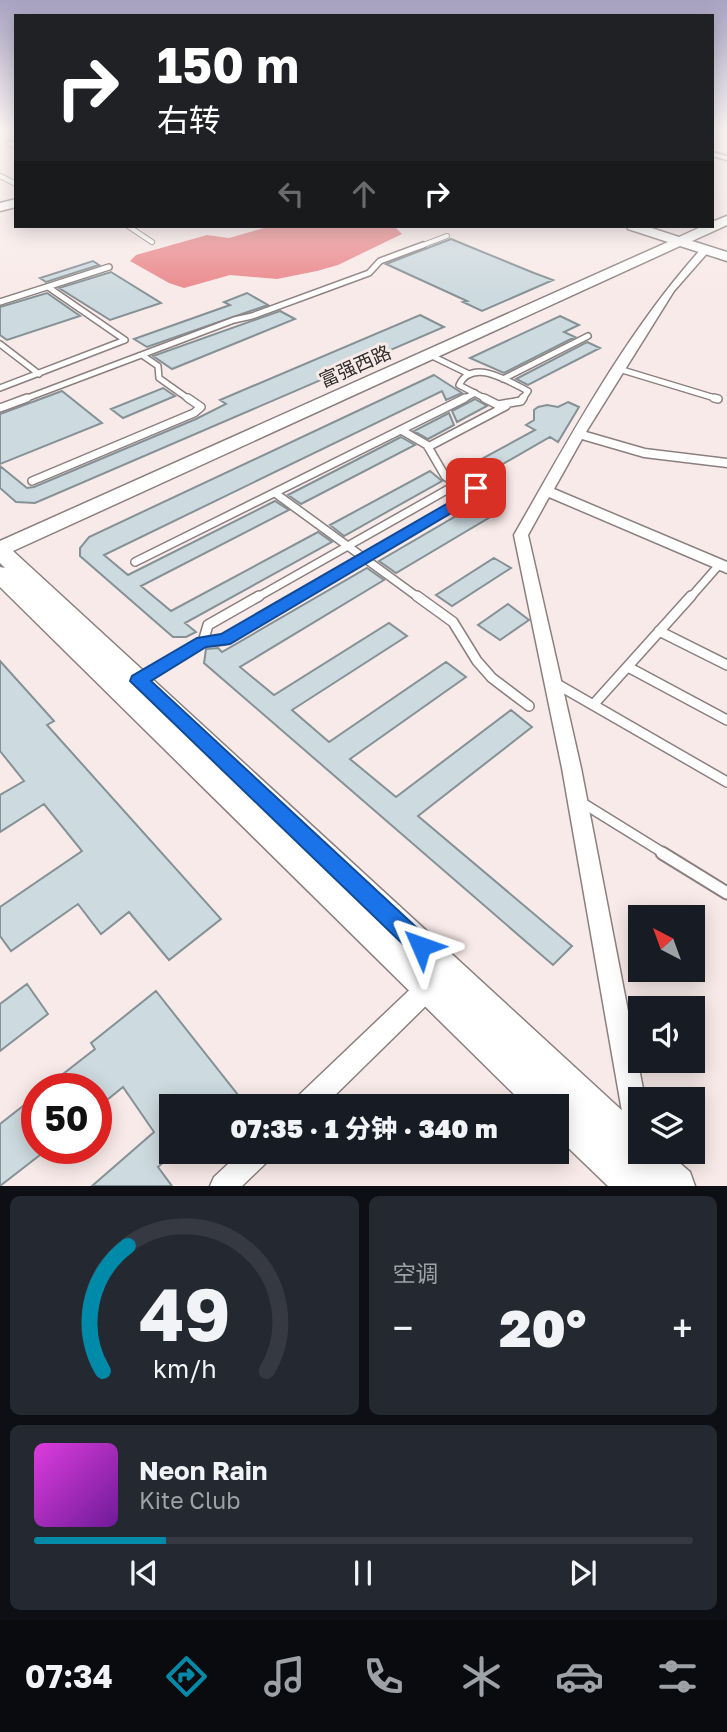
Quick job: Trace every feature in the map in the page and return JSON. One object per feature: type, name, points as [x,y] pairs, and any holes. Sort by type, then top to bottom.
[{"type":"main road","points":[[639,228],[727,257]]},
{"type":"main road","name":"富强西路","points":[[0,550],[712,228]]},
{"type":"main road","points":[[0,550],[628,1147]]},
{"type":"main road","points":[[0,573],[540,1094]]},
{"type":"main road","points":[[569,1117],[628,1151]]},
{"type":"main road","points":[[648,1164],[677,1186]]},
{"type":"street","points":[[628,1091],[576,799],[522,547],[525,524],[578,434],[670,289],[705,250]]},
{"type":"street","points":[[578,434],[644,453],[727,463]]},
{"type":"street","points":[[545,490],[723,567]]},
{"type":"street","points":[[318,1094],[429,987]]},
{"type":"street","points":[[223,1186],[246,1164]]},
{"type":"lane","points":[[131,228],[152,242]]},
{"type":"lane","points":[[0,408],[369,273],[380,261],[447,236]]},
{"type":"lane","points":[[0,302],[109,267]]},
{"type":"lane","points":[[0,388],[125,340],[48,286]]},
{"type":"lane","points":[[503,379],[589,336]]},
{"type":"lane","points":[[0,344],[38,374]]},
{"type":"lane","points":[[32,481],[194,413],[201,407],[159,378],[158,366],[142,355]]},
{"type":"lane","points":[[429,355],[469,374]]},
{"type":"lane","points":[[619,369],[718,399]]},
{"type":"lane","points":[[428,447],[508,405],[521,401],[528,391],[489,372],[469,374],[459,385],[498,405],[508,405]]},
{"type":"lane","points":[[135,562],[475,393]]},
{"type":"lane","points":[[401,430],[417,437],[428,447],[440,469],[457,484]]},
{"type":"lane","points":[[138,681],[202,642],[224,640],[475,493],[476,488],[457,484],[208,625],[202,642]]},
{"type":"lane","points":[[275,492],[453,622],[477,661],[492,678],[529,706]]},
{"type":"lane","points":[[593,705],[659,631],[723,567]]},
{"type":"lane","points":[[659,631],[727,665]]},
{"type":"lane","points":[[628,667],[727,720]]},
{"type":"lane","points":[[552,681],[727,782]]},
{"type":"lane","points":[[576,799],[727,893]]},
{"type":"shaded area","points":[[264,228],[396,228],[402,234],[338,265],[277,279],[230,275],[184,288],[169,283],[130,261],[136,255],[207,235],[229,238]]},
{"type":"building","points":[[451,239],[553,280],[482,311],[463,302],[467,301],[386,264]]},
{"type":"building","points":[[93,261],[99,265],[46,282],[40,278]]},
{"type":"building","points":[[111,272],[161,303],[110,320],[59,288]]},
{"type":"building","points":[[47,293],[80,316],[7,340],[0,335],[0,307]]},
{"type":"building","points":[[247,293],[268,305],[147,347],[134,339],[230,305],[224,302]]},
{"type":"building","points":[[280,311],[295,319],[172,369],[153,356]]},
{"type":"building","points":[[420,315],[444,327],[35,503],[16,502],[0,488],[0,466],[27,488],[34,487],[196,419],[226,404],[220,400]]},
{"type":"building","points":[[560,316],[579,325],[564,332],[575,337],[504,373],[470,358]]},
{"type":"building","points":[[587,342],[600,348],[528,385],[516,379]]},
{"type":"building","points":[[434,375],[462,393],[446,400],[442,391],[104,555],[128,575],[275,501],[289,510],[141,586],[171,611],[318,532],[332,542],[185,623],[196,632],[186,637],[173,637],[80,556],[80,548],[89,537]]},
{"type":"building","points":[[163,388],[175,396],[123,418],[111,409]]},
{"type":"building","points":[[62,391],[102,423],[0,464],[0,414]]},
{"type":"building","points":[[475,399],[487,406],[457,422],[452,411]]},
{"type":"building","points":[[568,402],[579,407],[558,442],[550,437],[489,472],[474,463],[535,430],[526,425],[534,420],[534,410],[538,407],[558,407]]},
{"type":"building","points":[[449,413],[454,425],[428,439],[414,431]]},
{"type":"building","points":[[401,437],[415,445],[301,504],[288,495]]},
{"type":"building","points":[[430,471],[442,481],[344,536],[330,525]]},
{"type":"building","points":[[480,502],[497,513],[396,573],[379,561]]},
{"type":"building","points":[[494,558],[511,568],[452,606],[436,595]]},
{"type":"building","points":[[367,568],[384,580],[240,667],[274,695],[389,623],[407,636],[292,710],[329,742],[446,662],[466,677],[350,759],[396,797],[511,710],[532,727],[418,816],[572,946],[553,965],[204,663],[206,649],[218,648],[222,652]]},
{"type":"building","points":[[508,604],[529,620],[500,640],[478,625]]},
{"type":"building","points":[[0,661],[54,721],[47,725],[221,919],[169,960],[129,912],[101,934],[78,904],[11,951],[0,936],[0,907],[82,851],[44,804],[0,832],[0,795],[24,781],[0,751]]},
{"type":"building","points":[[27,984],[48,1014],[0,1051],[0,1004]]},
{"type":"building","points":[[156,991],[237,1094],[159,1094],[159,1164],[162,1164],[158,1167],[172,1186],[92,1186],[154,1132],[123,1087],[112,1096],[112,1073],[64,1073],[95,1049],[91,1043]]},
{"type":"building","points":[[21,1108],[21,1164],[28,1164],[0,1186],[0,1124]]},
{"type":"route","points":[[421,946],[138,681],[202,642],[224,640],[475,493],[476,488]]}]
